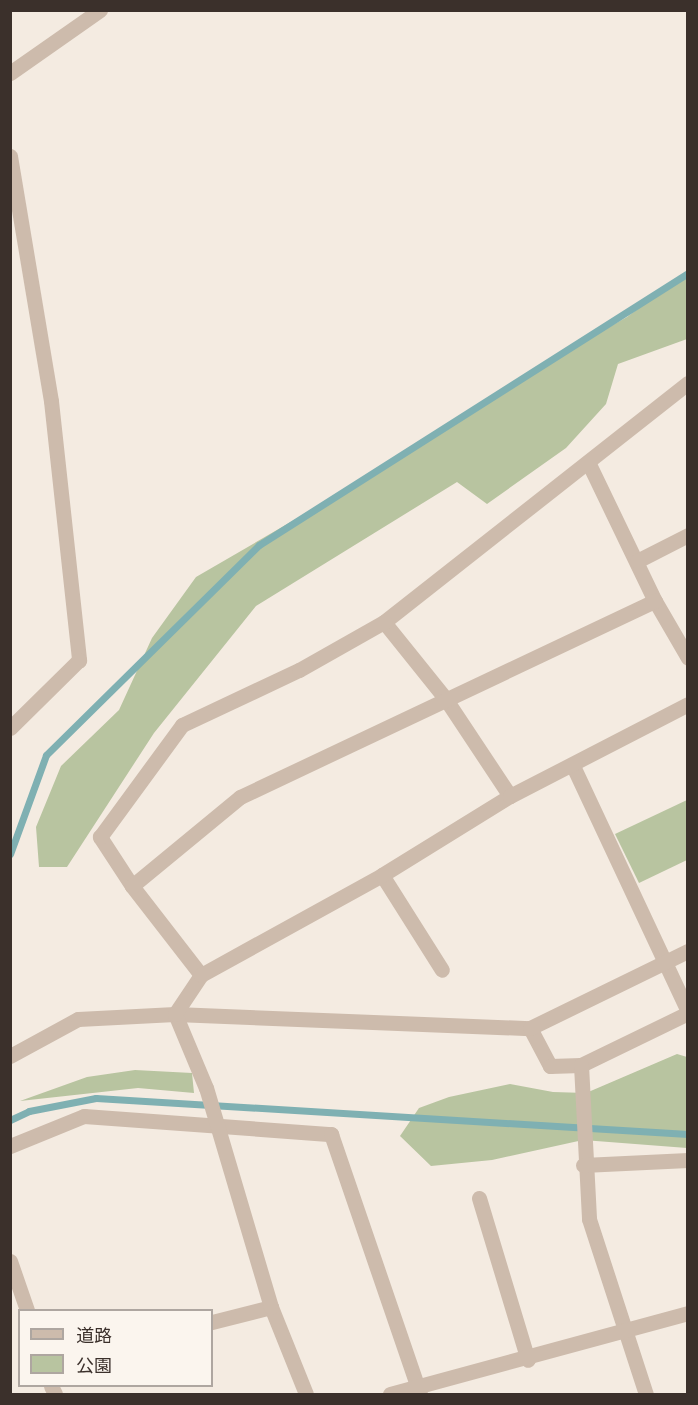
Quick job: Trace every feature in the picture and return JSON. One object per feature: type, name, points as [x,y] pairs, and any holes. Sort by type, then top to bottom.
[{"type":"street","points":[[10,73],[100,10]]},
{"type":"street","points":[[10,156],[51,401],[79,660],[10,728]]},
{"type":"street","points":[[201,975],[132,886],[100,837],[182,725],[299,670],[384,622],[687,382]]},
{"type":"street","points":[[588,462],[655,602],[687,658]]},
{"type":"street","points":[[637,561],[687,535]]},
{"type":"street","points":[[132,886],[240,797],[445,698],[655,602]]},
{"type":"street","points":[[384,622],[445,698],[510,796]]},
{"type":"street","points":[[175,1014],[201,975],[382,875],[510,796],[573,766],[687,704]]},
{"type":"street","points":[[530,1028],[550,1066],[581,1065],[687,1012],[573,766]]},
{"type":"street","points":[[382,875],[442,970]]},
{"type":"street","points":[[10,1056],[78,1019],[175,1014],[530,1028],[687,951]]},
{"type":"street","points":[[175,1014],[206,1088],[271,1307],[306,1395]]},
{"type":"street","points":[[581,1065],[584,1108],[583,1165],[588,1219],[646,1395]]},
{"type":"street","points":[[10,1146],[84,1116],[214,1120],[331,1134],[418,1390]]},
{"type":"street","points":[[583,1165],[687,1160]]},
{"type":"street","points":[[478,1198],[528,1360]]},
{"type":"street","points":[[10,1261],[26,1309]]},
{"type":"street","points":[[213,1322],[271,1307]]},
{"type":"street","points":[[390,1395],[418,1390],[687,1314]]},
{"type":"green space","points":[[687,272],[687,339],[618,364],[606,404],[566,448],[487,504],[457,482],[256,606],[154,733],[67,867],[39,867],[36,827],[61,766],[119,710],[152,638],[196,577],[375,473],[547,362],[627,317]]},
{"type":"green space","points":[[687,800],[687,860],[639,883],[615,834]]},
{"type":"green space","points":[[677,1054],[687,1057],[687,1148],[583,1140],[492,1160],[431,1166],[400,1136],[419,1108],[449,1097],[510,1084],[553,1092],[586,1093]]},
{"type":"green space","points":[[135,1070],[192,1073],[194,1093],[138,1088],[20,1101],[87,1077]]},
{"type":"waterway","points":[[10,854],[46,755],[259,545],[688,273]]},
{"type":"waterway","points":[[10,1120],[29,1111],[96,1098],[688,1134]]}]
